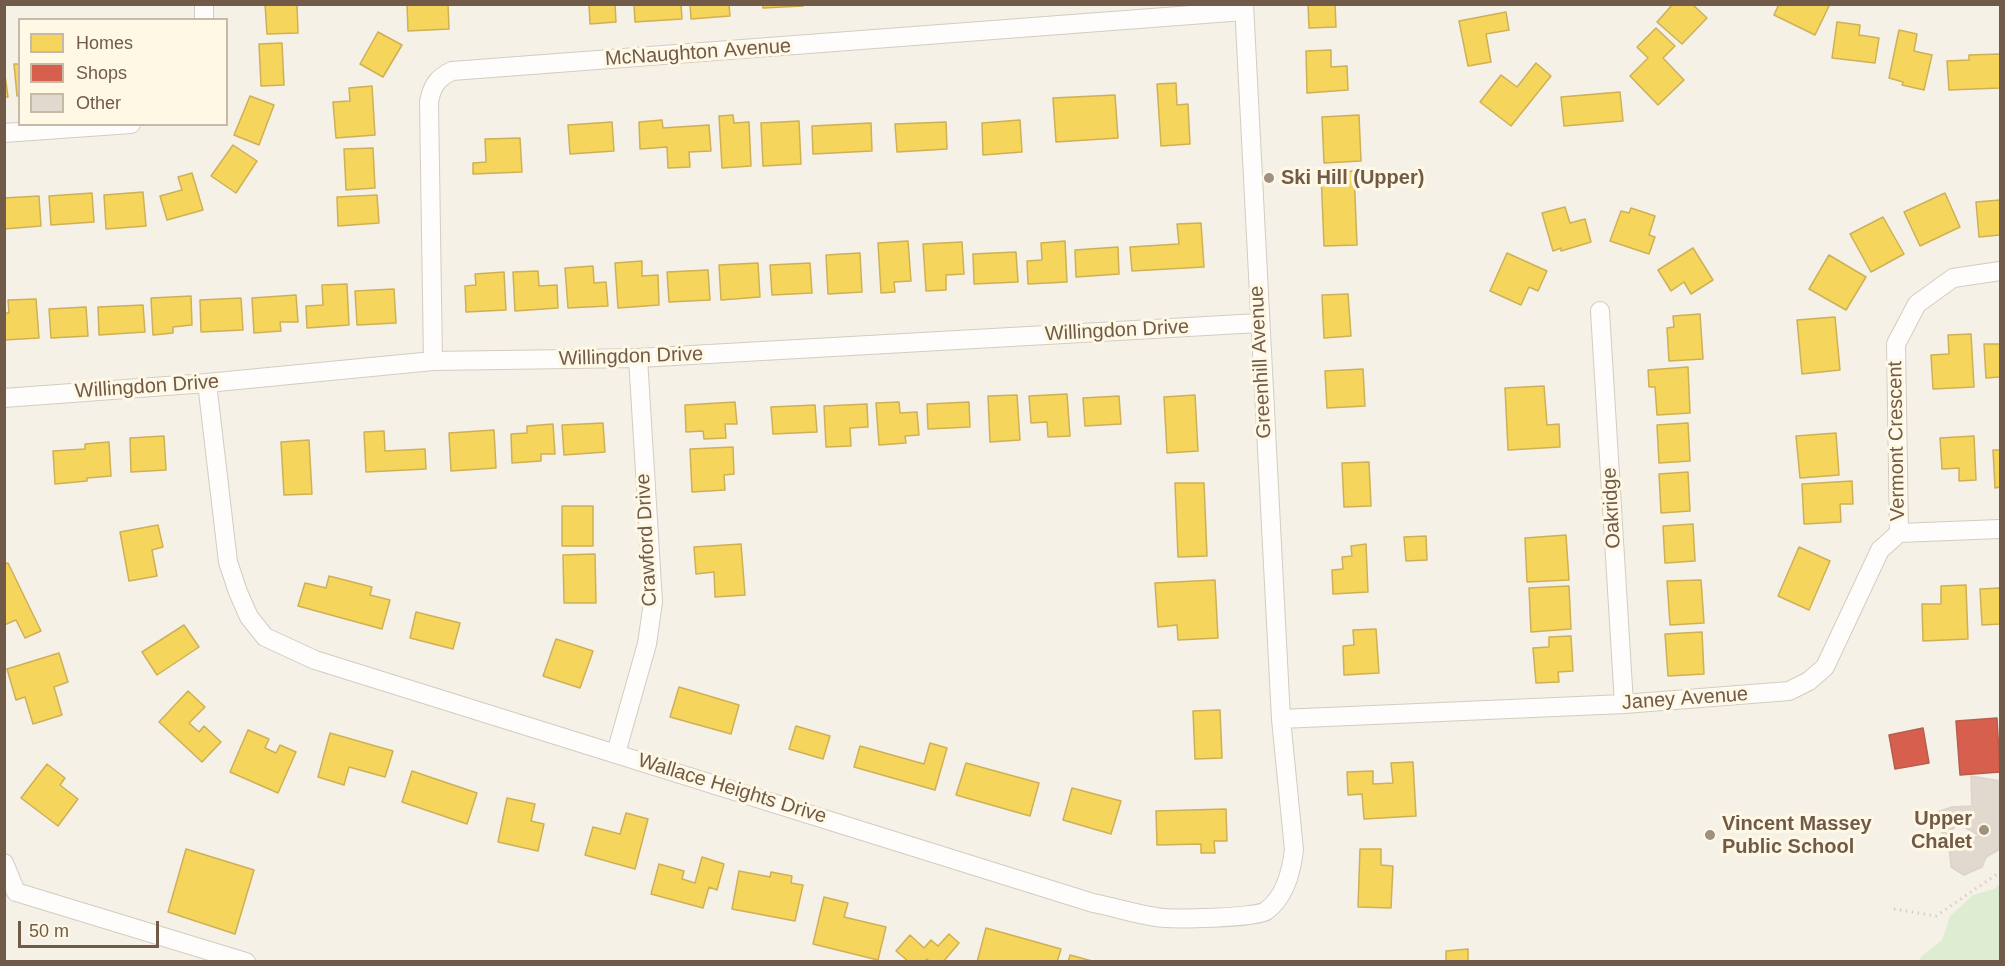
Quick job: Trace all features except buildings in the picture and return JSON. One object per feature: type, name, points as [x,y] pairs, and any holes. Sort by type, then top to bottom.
[{"type":"street","name":"Greenhill Avenue","points":[[1244,8],[1281,719]]},
{"type":"street","name":"McNaughton Avenue","points":[[433,361],[429,102],[435,82],[452,71],[1244,8]]},
{"type":"street","points":[[4,133],[103,126]]},
{"type":"street","name":"Vermont Crescent","points":[[1899,533],[1896,344],[1917,304],[1953,278],[2001,271]]},
{"type":"street","name":"Oakridge","points":[[1600,311],[1624,704]]},
{"type":"street","name":"Willingdon Drive","points":[[4,398],[207,383],[433,361],[638,358],[1259,323]]},
{"type":"street","name":"Crawford Drive","points":[[616,753],[647,644],[653,602],[638,358]]},
{"type":"street","name":"Wallace Heights Drive","points":[[207,383],[228,562],[238,592],[249,617],[265,637],[315,660],[1093,903],[1158,918],[1264,913],[1279,900],[1292,866],[1294,850],[1281,719]]},
{"type":"street","points":[[1899,533],[2001,529]]},
{"type":"street","name":"Janey Avenue","points":[[1281,719],[1624,704],[1789,691],[1809,681],[1825,667],[1880,550],[1899,533]]},
{"type":"street","points":[[4,863],[16,892],[246,962]]},
{"type":"path","points":[[1894,909],[1936,916],[2001,872]]},
{"type":"green space","points":[[2000,884],[2000,961],[1919,961],[1942,940],[1950,916],[1973,895],[1994,889]]},
{"type":"place","name":"Ski Hill (Upper)","points":[[1269,178]]},
{"type":"place","name":"Upper Chalet","points":[[1984,830]]},
{"type":"place","name":"Vincent Massey Public School","points":[[1710,835]]}]
